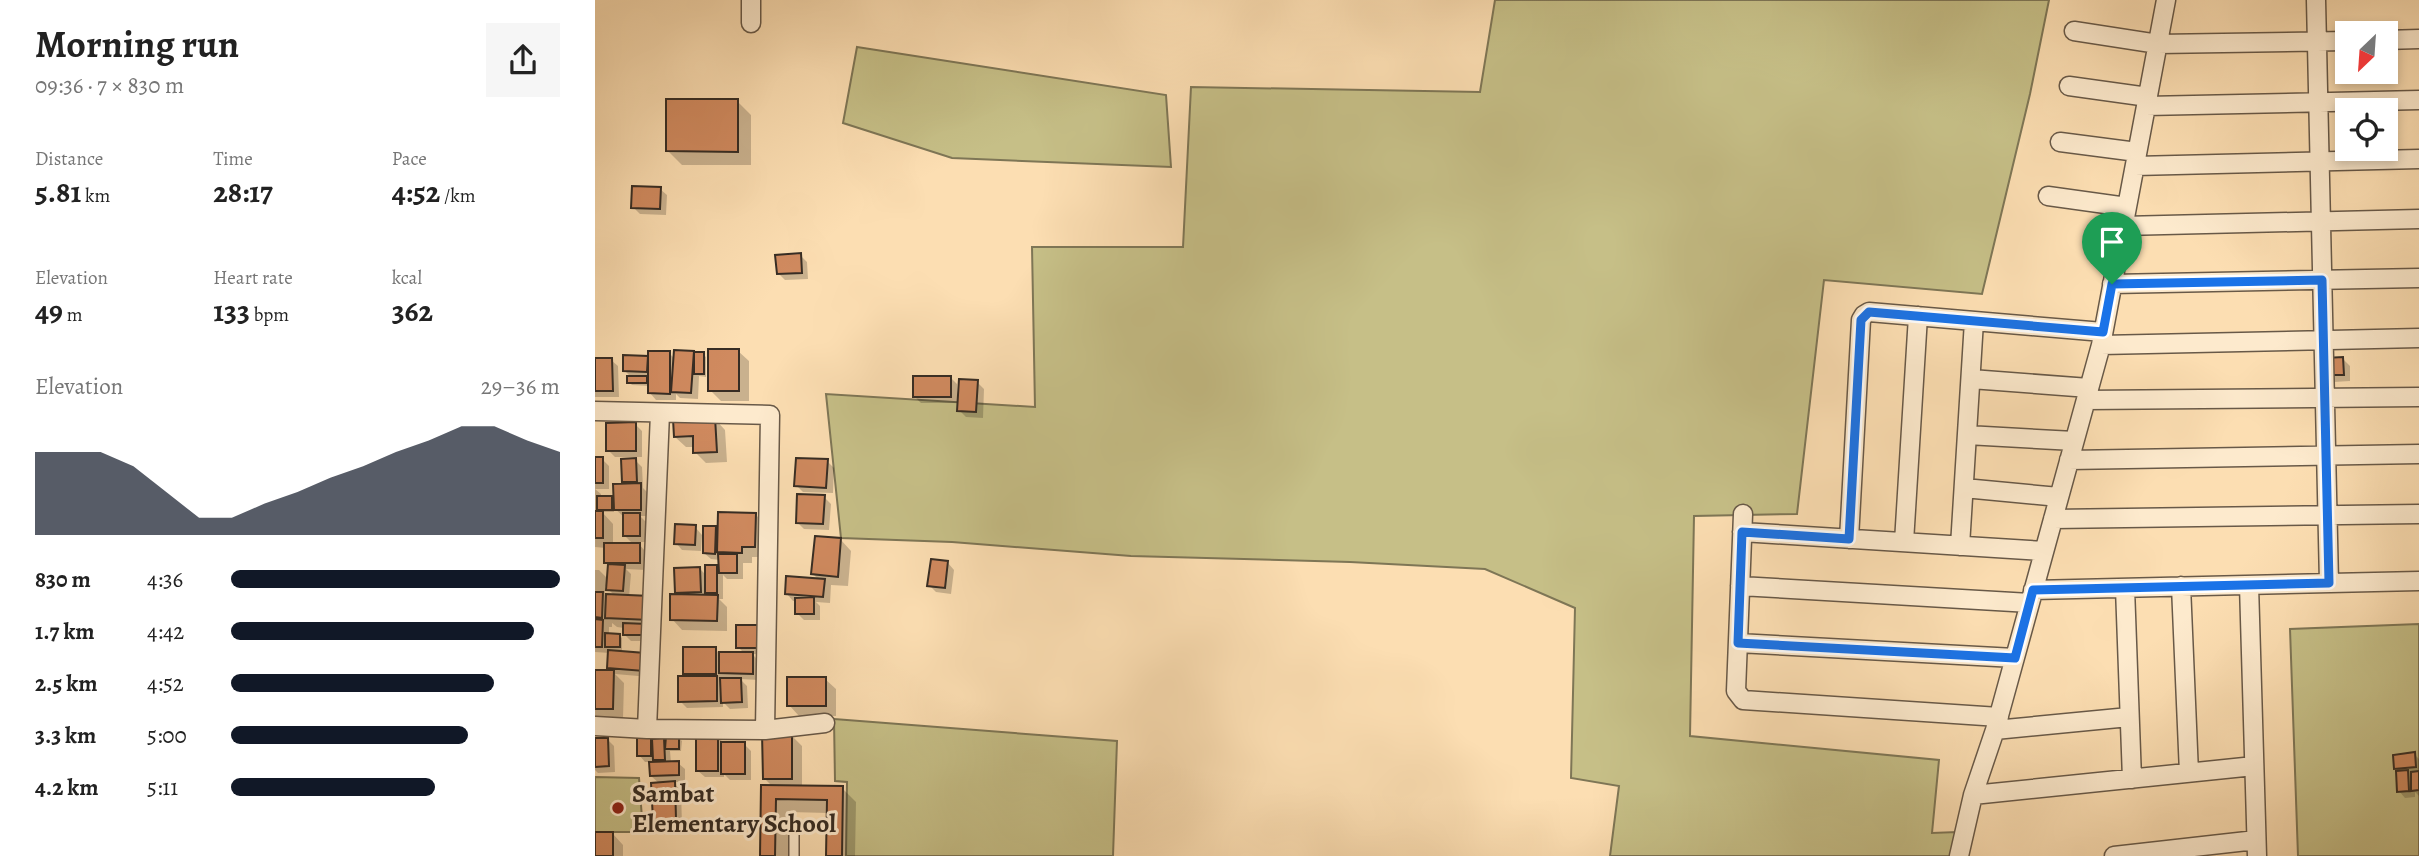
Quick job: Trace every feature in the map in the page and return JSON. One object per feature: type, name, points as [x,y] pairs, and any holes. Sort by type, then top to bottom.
[{"type":"street","points":[[751,0],[751,23]]},
{"type":"street","points":[[1959,856],[1973,795],[1997,723],[2102,339],[2166,0]]},
{"type":"street","points":[[2316,0],[2329,583]]},
{"type":"street","points":[[2074,32],[2158,44],[2335,41]]},
{"type":"street","points":[[2398,40],[2419,39]]},
{"type":"street","points":[[2069,86],[2147,102],[2318,103],[2419,100]]},
{"type":"street","points":[[2060,142],[2136,159],[2419,159]]},
{"type":"street","points":[[2048,196],[2127,207]]},
{"type":"street","points":[[2123,226],[2419,219]]},
{"type":"street","points":[[2112,284],[2419,278]]},
{"type":"street","points":[[1849,539],[1861,320],[1869,312],[1974,321],[2102,339],[2419,338]]},
{"type":"street","points":[[1904,542],[1918,316]]},
{"type":"street","points":[[1961,546],[1974,321]]},
{"type":"street","points":[[1971,379],[2087,394],[2419,397]]},
{"type":"street","points":[[595,411],[770,415],[765,730]]},
{"type":"street","points":[[647,729],[660,413]]},
{"type":"street","points":[[1967,435],[2074,441]]},
{"type":"street","points":[[2069,460],[2419,454]]},
{"type":"street","points":[[1964,488],[2059,496]]},
{"type":"street","points":[[1743,513],[1736,691],[1743,700],[1997,723],[2129,717]]},
{"type":"street","points":[[2053,519],[2419,514]]},
{"type":"street","points":[[1742,532],[2044,551]]},
{"type":"street","points":[[1740,586],[2032,596],[2125,588],[2419,581]]},
{"type":"street","points":[[2114,856],[2256,848],[2249,585]]},
{"type":"street","points":[[2181,586],[2189,773]]},
{"type":"street","points":[[2125,588],[2132,779]]},
{"type":"street","points":[[1738,643],[2015,658]]},
{"type":"street","points":[[595,726],[765,730],[825,723]]},
{"type":"street","points":[[1973,795],[2254,766]]},
{"type":"lane","points":[[793,856],[794,824]]},
{"type":"shaded area","points":[[1495,0],[2049,0],[2030,94],[1982,294],[1824,280],[1797,514],[1694,516],[1690,736],[1939,760],[1932,833],[1957,832],[1953,856],[1610,856],[1619,786],[1571,778],[1575,608],[1485,569],[1131,556],[952,542],[841,538],[826,394],[1035,407],[1032,247],[1183,247],[1191,87],[1480,92]]},
{"type":"shaded area","points":[[857,47],[1166,95],[1171,167],[952,158],[843,123]]},
{"type":"shaded area","points":[[2419,624],[2419,856],[2298,856],[2290,629]]},
{"type":"shaded area","points":[[834,719],[1117,741],[1113,856],[846,856],[847,782],[835,781]]},
{"type":"shaded area","name":"Sambat Elementary School","points":[[595,777],[639,778],[643,832],[595,832]]},
{"type":"building","points":[[666,99],[738,99],[738,152],[666,151]]},
{"type":"building","points":[[632,186],[661,187],[660,209],[631,208]]},
{"type":"building","points":[[801,253],[802,273],[777,274],[775,255]]},
{"type":"building","points":[[708,349],[739,349],[739,391],[708,391]]},
{"type":"building","points":[[674,350],[694,351],[691,393],[671,392]]},
{"type":"building","points":[[648,351],[670,351],[670,394],[648,393]]},
{"type":"building","points":[[694,352],[704,352],[704,374],[694,374]]},
{"type":"building","points":[[623,355],[648,356],[647,372],[623,371]]},
{"type":"building","points":[[2343,357],[2344,375],[2325,375],[2325,358]]},
{"type":"building","points":[[595,358],[612,358],[613,391],[595,391]]},
{"type":"building","points":[[627,376],[647,376],[647,383],[627,383]]},
{"type":"building","points":[[913,376],[951,376],[951,397],[913,397]]},
{"type":"building","points":[[959,379],[978,380],[976,412],[957,411]]},
{"type":"building","points":[[715,417],[717,452],[693,453],[693,436],[674,437],[673,419]]},
{"type":"building","points":[[636,422],[636,451],[606,451],[606,423]]},
{"type":"building","points":[[595,457],[603,457],[603,483],[595,483]]},
{"type":"building","points":[[636,458],[637,482],[622,482],[621,459]]},
{"type":"building","points":[[796,458],[828,459],[826,488],[794,486]]},
{"type":"building","points":[[641,483],[641,510],[614,510],[613,484]]},
{"type":"building","points":[[797,494],[825,495],[823,524],[796,523]]},
{"type":"building","points":[[597,496],[612,496],[612,510],[597,510]]},
{"type":"building","points":[[595,511],[603,511],[603,538],[595,538]]},
{"type":"building","points":[[718,512],[756,513],[755,547],[742,547],[742,553],[717,552]]},
{"type":"building","points":[[623,513],[640,513],[640,536],[623,536]]},
{"type":"building","points":[[675,524],[696,525],[695,545],[674,544]]},
{"type":"building","points":[[703,526],[716,526],[715,554],[703,553]]},
{"type":"building","points":[[815,536],[841,538],[838,577],[811,574]]},
{"type":"building","points":[[604,543],[640,543],[640,563],[604,563]]},
{"type":"building","points":[[718,554],[737,554],[737,573],[719,573]]},
{"type":"building","points":[[931,559],[948,561],[945,588],[927,586]]},
{"type":"building","points":[[608,564],[625,565],[623,591],[606,590]]},
{"type":"building","points":[[705,565],[717,565],[717,593],[705,593]]},
{"type":"building","points":[[700,567],[701,592],[675,593],[674,568]]},
{"type":"building","points":[[786,576],[825,579],[823,597],[785,594]]},
{"type":"building","points":[[595,592],[603,592],[602,618],[595,617]]},
{"type":"building","points":[[606,594],[650,596],[649,620],[605,618]]},
{"type":"building","points":[[670,594],[718,595],[717,621],[670,620]]},
{"type":"building","points":[[814,597],[814,614],[795,614],[795,598]]},
{"type":"building","points":[[595,619],[603,620],[602,647],[595,647]]},
{"type":"building","points":[[623,623],[647,624],[647,635],[623,635]]},
{"type":"building","points":[[736,625],[760,625],[760,648],[736,648]]},
{"type":"building","points":[[605,633],[620,634],[620,647],[605,647]]},
{"type":"building","points":[[683,647],[716,647],[716,674],[683,674]]},
{"type":"building","points":[[608,650],[645,653],[644,671],[607,668]]},
{"type":"building","points":[[719,652],[753,652],[753,674],[719,673]]},
{"type":"building","points":[[595,670],[614,670],[613,709],[595,709]]},
{"type":"building","points":[[678,676],[717,676],[717,701],[678,702]]},
{"type":"building","points":[[787,677],[826,677],[826,706],[787,706]]},
{"type":"building","points":[[720,678],[741,678],[742,702],[721,703]]},
{"type":"building","points":[[718,733],[718,771],[696,771],[696,734]]},
{"type":"building","points":[[762,733],[792,733],[792,779],[763,779]]},
{"type":"building","points":[[666,736],[679,737],[679,749],[665,749]]},
{"type":"building","points":[[637,737],[651,737],[651,756],[637,756]]},
{"type":"building","points":[[595,738],[608,738],[609,766],[595,767]]},
{"type":"building","points":[[664,738],[665,760],[653,760],[652,739]]},
{"type":"building","points":[[721,742],[745,742],[745,774],[721,774]]},
{"type":"building","points":[[2415,752],[2416,767],[2394,769],[2393,755]]},
{"type":"building","points":[[679,761],[679,775],[650,776],[649,762]]},
{"type":"building","points":[[2408,770],[2409,791],[2397,792],[2396,771]]},
{"type":"building","points":[[2419,771],[2419,790],[2411,791],[2411,772]]},
{"type":"building","points":[[675,781],[676,819],[653,820],[651,783]]},
{"type":"building","points":[[761,785],[843,786],[842,856],[826,856],[827,800],[776,799],[775,856],[760,856]]},
{"type":"building","points":[[595,832],[613,832],[613,856],[595,856]]},
{"type":"place","name":"Sambat Elementary School","points":[[618,808]]},
{"type":"route","points":[[2322,280],[2329,583],[2033,590],[2015,658],[1738,643],[1742,532],[1849,539],[1861,320],[1864,315],[1869,312],[2103,332],[2112,284],[2322,280]]}]
